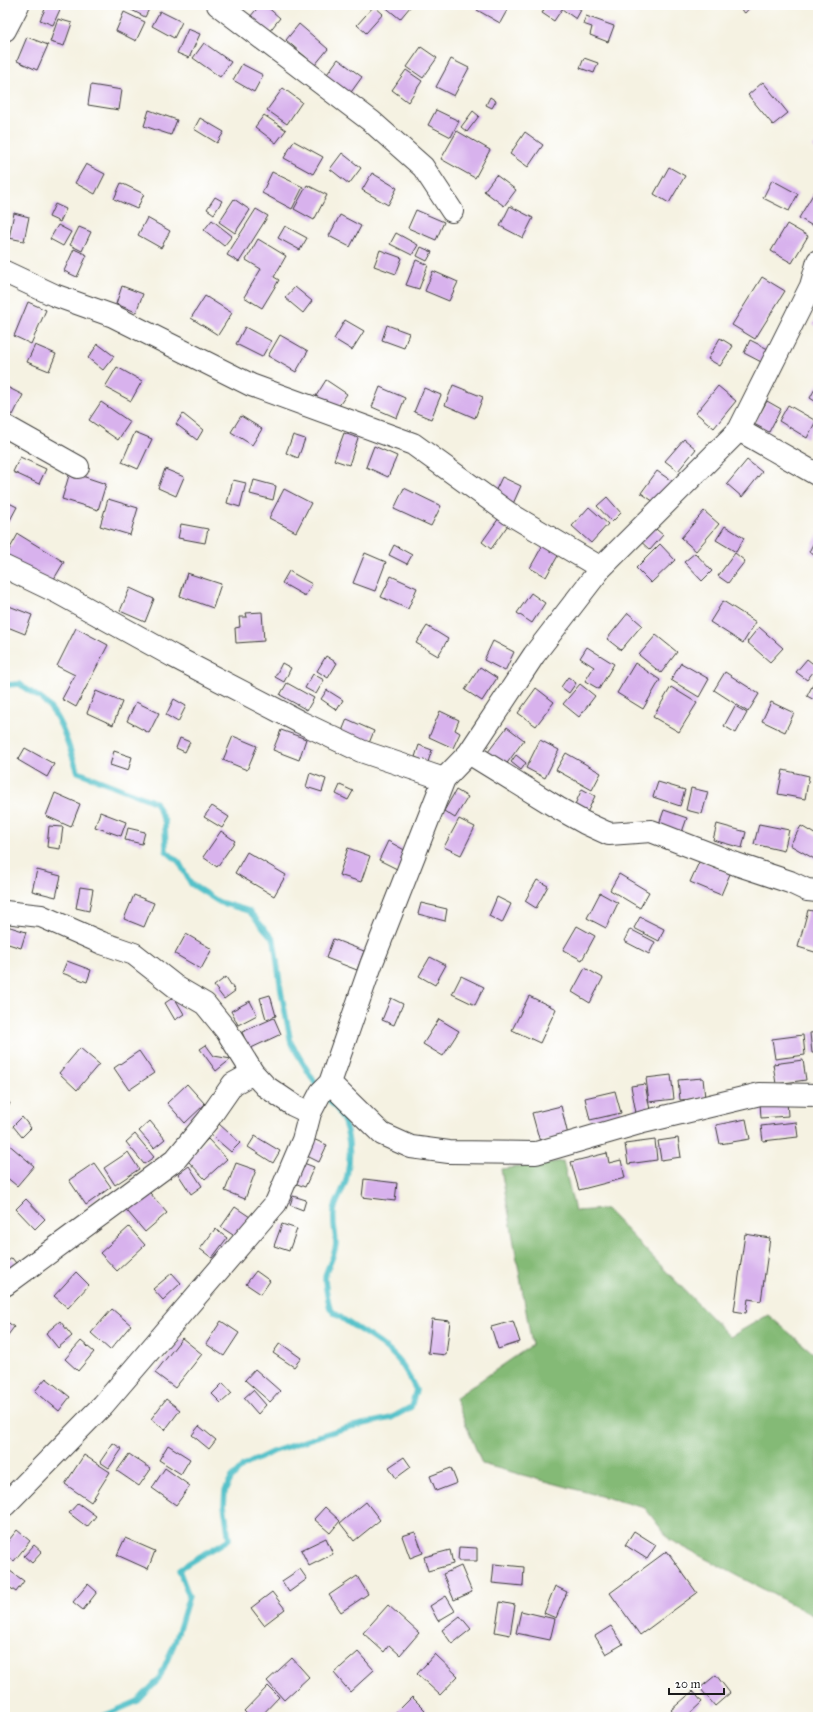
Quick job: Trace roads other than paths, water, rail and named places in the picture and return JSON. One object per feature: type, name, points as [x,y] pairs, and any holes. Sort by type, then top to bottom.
[{"type":"street","points":[[5,30],[18,5]]},
{"type":"street","points":[[218,5],[371,121],[423,167],[452,211]]},
{"type":"street","points":[[5,1505],[104,1406],[232,1257],[276,1203],[303,1140],[310,1113],[321,1092],[330,1083],[371,966],[444,779],[469,753],[534,656],[601,568],[739,430],[811,286],[818,261]]},
{"type":"street","points":[[5,272],[54,295],[113,316],[251,385],[413,444],[510,514],[601,568]]},
{"type":"street","points":[[5,426],[78,467]]},
{"type":"street","points":[[739,430],[818,475]]},
{"type":"street","points":[[5,567],[59,594],[173,656],[300,722],[361,751],[444,779]]},
{"type":"street","points":[[469,753],[558,808],[609,834],[651,831],[736,864],[790,882],[807,890],[818,891]]},
{"type":"street","points":[[5,912],[41,916],[102,943],[134,954],[176,987],[205,1004],[226,1030],[253,1073],[265,1086],[293,1106],[310,1113]]},
{"type":"street","points":[[5,1285],[175,1160],[208,1120],[233,1084],[253,1073]]},
{"type":"street","points":[[330,1083],[382,1134],[411,1147],[449,1152],[536,1153],[643,1122],[760,1094],[818,1095]]},
{"type":"waterway","points":[[5,688],[6,685],[20,684],[45,702],[61,726],[78,772],[155,802],[165,822],[166,851],[179,862],[191,884],[219,902],[249,911],[274,940],[281,991],[291,1043],[318,1088]]},
{"type":"waterway","points":[[101,1717],[138,1701],[159,1679],[175,1642],[189,1596],[179,1570],[229,1539],[224,1505],[225,1491],[231,1479],[243,1466],[272,1452],[316,1437],[345,1428],[391,1418],[411,1407],[416,1390],[399,1361],[374,1339],[338,1316],[330,1309],[325,1278],[336,1244],[334,1211],[346,1180],[349,1165],[349,1143],[344,1122],[333,1104],[325,1096]]}]
